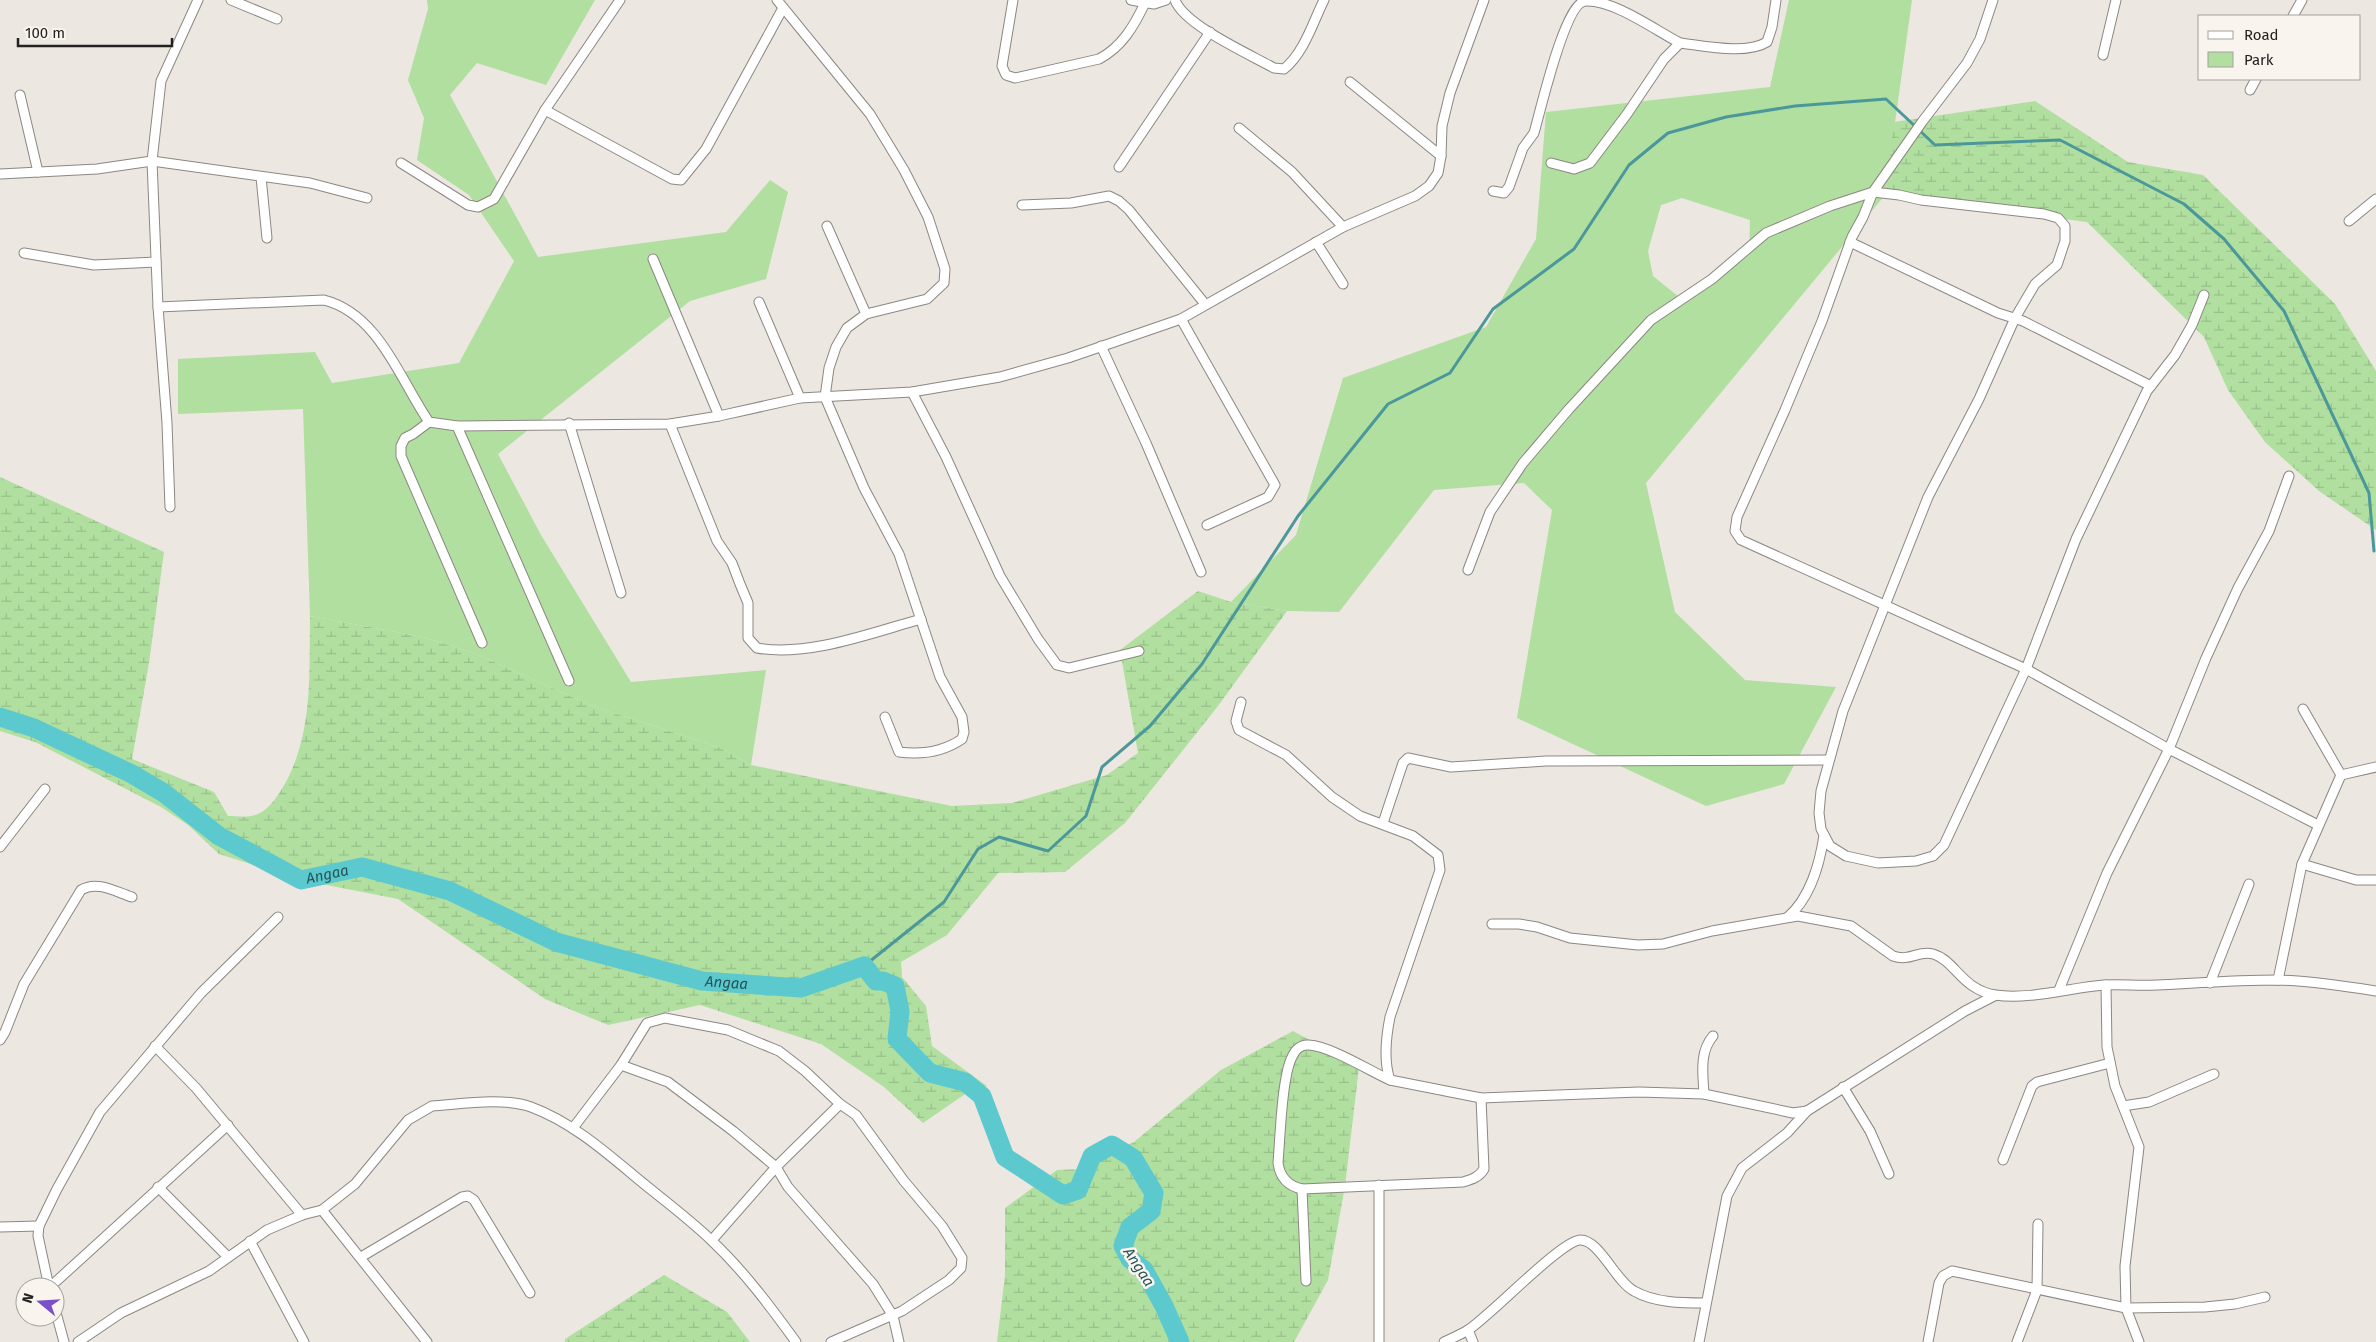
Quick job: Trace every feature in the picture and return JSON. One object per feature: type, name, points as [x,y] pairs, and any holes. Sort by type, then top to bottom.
[{"type":"street","points":[[170,507],[167,423],[158,307],[152,162],[161,81],[198,0]]},
{"type":"street","points":[[231,0],[277,19]]},
{"type":"street","points":[[401,163],[468,205],[478,207],[494,199],[545,110],[620,0]]},
{"type":"street","points":[[777,0],[870,114],[904,170],[928,217],[945,269],[944,283],[927,299],[866,314],[847,328],[836,347],[829,368],[824,397],[864,488],[899,554],[940,677],[962,717],[962,739],[954,744],[920,755],[899,752],[885,717]]},
{"type":"street","points":[[1013,0],[1002,66],[1006,75],[1015,78],[1099,58],[1110,53],[1135,25],[1146,3]]},
{"type":"street","points":[[1131,0],[1154,4],[1166,0]]},
{"type":"street","points":[[1175,0],[1178,8],[1198,25],[1274,68],[1284,69],[1290,64],[1300,48],[1324,0]]},
{"type":"street","points":[[482,644],[401,456],[401,446],[405,438],[429,422],[457,426],[569,423],[670,424],[719,416],[800,398],[912,392],[1000,377],[1181,319],[1343,227],[1415,196],[1429,186],[1438,173],[1441,156],[1442,126],[1450,93],[1484,0]]},
{"type":"street","points":[[1493,191],[1504,193],[1509,187],[1523,148],[1534,133],[1567,20],[1578,3],[1585,0],[1611,6],[1680,43],[1716,48],[1757,48],[1767,42],[1772,27],[1776,0]]},
{"type":"street","points":[[1993,0],[1980,39],[1967,64],[1922,122],[1873,192],[1850,242],[1822,321],[1737,518],[1735,531],[1741,540],[1886,604],[2026,670],[2169,749],[2318,825]]},
{"type":"street","points":[[2102,54],[2116,0]]},
{"type":"street","points":[[2294,15],[2302,0]]},
{"type":"street","points":[[545,110],[672,180],[680,180],[706,149],[783,8]]},
{"type":"street","points":[[1119,167],[1210,32]]},
{"type":"street","points":[[1551,162],[1574,169],[1590,163],[1628,114],[1664,59],[1680,43]]},
{"type":"street","points":[[2250,90],[2255,80]]},
{"type":"street","points":[[1350,82],[1441,156]]},
{"type":"street","points":[[20,94],[38,172]]},
{"type":"street","points":[[1239,128],[1292,172],[1343,227]]},
{"type":"street","points":[[0,174],[98,169],[152,162],[310,183],[367,198]]},
{"type":"street","points":[[261,177],[267,238]]},
{"type":"street","points":[[1468,570],[1490,512],[1523,463],[1651,320],[1712,279],[1766,233],[1830,206],[1873,192],[1899,194],[1921,200],[2044,214],[2058,218],[2064,226],[2065,241],[2057,265],[2035,284],[2015,318],[1979,399],[1928,497],[1843,710],[1821,791],[1819,813],[1824,834],[1830,846],[1846,856],[1878,862],[1916,861],[1933,856],[1944,845],[2026,670],[2076,539],[2151,386],[2175,355],[2192,324],[2204,296]]},
{"type":"street","points":[[1022,205],[1071,203],[1109,196],[1119,201],[1130,210],[1205,304]]},
{"type":"street","points":[[2350,221],[2376,199]]},
{"type":"street","points":[[827,226],[866,314]]},
{"type":"street","points":[[1316,242],[1344,284]]},
{"type":"street","points":[[1850,242],[1998,313],[2015,318],[2151,386]]},
{"type":"street","points":[[24,253],[94,265],[156,262]]},
{"type":"street","points":[[653,259],[719,416]]},
{"type":"street","points":[[158,307],[324,300],[333,303],[370,329],[429,422]]},
{"type":"street","points":[[759,302],[800,398]]},
{"type":"street","points":[[1181,319],[1275,485],[1268,497],[1207,525]]},
{"type":"street","points":[[1101,346],[1146,443],[1202,572]]},
{"type":"street","points":[[912,392],[946,457],[1000,576],[1038,640],[1057,665],[1069,668],[1139,651]]},
{"type":"street","points":[[569,423],[621,593]]},
{"type":"street","points":[[670,424],[717,541],[732,563],[738,577],[748,603],[748,638],[757,648],[772,651],[816,646],[921,619]]},
{"type":"street","points":[[457,426],[569,681]]},
{"type":"street","points":[[2059,990],[2107,873],[2169,749],[2206,658],[2238,588],[2269,531],[2289,476]]},
{"type":"street","points":[[1241,702],[1236,721],[1239,730],[1286,755],[1332,798],[1360,816],[1383,823],[1413,836],[1438,855],[1440,870],[1390,1017],[1386,1040],[1387,1072],[1390,1080]]},
{"type":"street","points":[[2303,709],[2341,775]]},
{"type":"street","points":[[1383,823],[1403,763],[1408,758],[1451,766],[1546,761],[1829,760]]},
{"type":"street","points":[[2341,775],[2376,767]]},
{"type":"street","points":[[2278,980],[2302,864],[2341,775]]},
{"type":"street","points":[[0,847],[45,789]]},
{"type":"street","points":[[1788,917],[1800,907],[1817,864],[1824,834]]},
{"type":"street","points":[[2302,864],[2356,880],[2376,880]]},
{"type":"street","points":[[2210,982],[2249,884]]},
{"type":"street","points":[[0,1040],[24,984],[82,890],[88,886],[97,885],[132,897]]},
{"type":"street","points":[[1492,924],[1518,924],[1537,927],[1570,938],[1638,945],[1663,944],[1712,931],[1798,916],[1851,926],[1893,956],[1901,959],[1909,959],[1923,953],[1939,956],[1969,985],[1981,992],[1996,995],[2022,996],[2106,985],[2278,980],[2326,983],[2376,991]]},
{"type":"street","points":[[47,1277],[38,1236],[39,1226],[57,1189],[100,1112],[201,992],[278,917]]},
{"type":"street","points":[[2106,985],[2107,1047],[2110,1063],[2115,1086],[2139,1147],[2125,1266],[2126,1308],[2139,1342]]},
{"type":"street","points":[[1699,1342],[1705,1302],[1727,1196],[1742,1168],[1787,1133],[1807,1111],[1934,1032],[1965,1010],[1996,995]]},
{"type":"street","points":[[573,1128],[621,1065],[647,1023],[665,1018],[728,1030],[779,1051],[805,1071],[840,1104],[856,1115],[904,1180],[942,1226],[962,1258],[961,1268],[949,1280],[893,1316],[831,1342]]},
{"type":"street","points":[[1704,1094],[1703,1057],[1707,1043],[1713,1036]]},
{"type":"street","points":[[1481,1098],[1484,1169],[1479,1176],[1464,1182],[1302,1188],[1294,1187],[1284,1180],[1280,1174],[1278,1164],[1286,1078],[1291,1058],[1300,1047],[1308,1045],[1322,1048],[1390,1080],[1481,1098],[1640,1092],[1704,1094],[1792,1113],[1807,1111]]},
{"type":"street","points":[[154,1046],[196,1088],[302,1215]]},
{"type":"street","points":[[2003,1160],[2032,1086],[2037,1082],[2110,1063]]},
{"type":"street","points":[[621,1065],[668,1082],[733,1131],[776,1167],[788,1187],[873,1284],[893,1316],[899,1342]]},
{"type":"street","points":[[2123,1106],[2149,1102],[2214,1074]]},
{"type":"street","points":[[1843,1087],[1870,1131],[1889,1174]]},
{"type":"street","points":[[78,1342],[121,1313],[209,1271],[266,1230],[302,1215],[322,1210],[355,1184],[408,1120],[432,1106],[490,1103],[520,1104],[531,1107],[573,1128],[618,1162],[712,1240],[760,1294],[796,1342]]},
{"type":"street","points":[[712,1240],[776,1167],[840,1104]]},
{"type":"street","points":[[60,1277],[228,1125]]},
{"type":"street","points":[[1379,1185],[1379,1342]]},
{"type":"street","points":[[158,1187],[228,1257]]},
{"type":"street","points":[[1302,1188],[1306,1281]]},
{"type":"street","points":[[361,1257],[462,1197],[468,1196],[474,1200],[530,1293]]},
{"type":"street","points":[[322,1210],[427,1342]]},
{"type":"street","points":[[2018,1342],[2037,1290],[2038,1224]]},
{"type":"street","points":[[0,1227],[39,1226]]},
{"type":"street","points":[[250,1240],[304,1342]]},
{"type":"street","points":[[1444,1342],[1468,1330],[1548,1261],[1572,1243],[1580,1240],[1593,1244],[1632,1291],[1647,1297],[1663,1300],[1705,1302]]},
{"type":"street","points":[[1928,1342],[1939,1282],[1943,1276],[1952,1271],[2126,1308],[2206,1307],[2235,1304],[2265,1297]]},
{"type":"street","points":[[60,1327],[64,1342]]},
{"type":"street","points":[[1468,1330],[1473,1342]]},
{"type":"green space","points":[[427,0],[595,0],[546,85],[477,63],[450,95],[538,257],[726,232],[770,180],[788,192],[766,279],[690,301],[498,454],[541,535],[631,682],[766,670],[751,765],[721,748],[590,705],[474,653],[423,637],[310,616],[303,409],[178,414],[178,359],[315,352],[332,383],[459,363],[514,261],[469,195],[417,160],[424,118],[408,80],[428,9]]},
{"type":"green space","points":[[1789,0],[1912,0],[1885,195],[1646,483],[1675,612],[1745,680],[1836,687],[1784,784],[1706,806],[1517,718],[1552,510],[1524,483],[1434,490],[1339,612],[1287,611],[1231,602],[1296,535],[1343,378],[1486,327],[1536,239],[1546,112],[1770,87]],"holes":[[[1682,198],[1750,220],[1749,255],[1684,301],[1653,276],[1648,251],[1661,205]]]},
{"type":"green space","points":[[2035,101],[2128,162],[2203,175],[2335,304],[2376,371],[2376,530],[2319,491],[2265,442],[2228,390],[2204,337],[2087,222],[1885,195],[1894,122]]},
{"type":"green space","points":[[0,477],[164,552],[149,663],[132,759],[214,792],[228,816],[249,816],[263,811],[278,795],[291,772],[299,751],[307,707],[310,616],[423,637],[474,653],[590,705],[721,748],[751,765],[952,806],[1012,803],[1107,775],[1138,753],[1120,650],[1198,591],[1231,602],[1287,611],[1218,706],[1125,823],[1065,872],[998,873],[947,935],[901,962],[902,977],[926,1006],[932,1046],[987,1086],[971,1090],[923,1123],[884,1087],[821,1044],[700,1005],[608,1025],[545,999],[398,899],[301,880],[219,854],[188,825],[161,807],[35,742],[0,731]]},
{"type":"green space","points":[[1293,1031],[1359,1067],[1345,1186],[1328,1280],[1294,1342],[997,1342],[1005,1275],[1005,1208],[1057,1170],[1079,1169],[1134,1142],[1221,1070]]},
{"type":"green space","points":[[664,1275],[727,1312],[750,1342],[565,1342],[565,1339]]},
{"type":"waterway","points":[[864,966],[944,902],[978,849],[999,837],[1048,851],[1086,816],[1102,767],[1150,726],[1202,664],[1298,516],[1388,404],[1450,373],[1493,309],[1574,249],[1629,165],[1668,133],[1726,117],[1795,106],[1886,99],[1935,145],[2060,140],[2184,204],[2224,239],[2284,311],[2369,493],[2374,551]]},
{"type":"waterway","name":"Angaa","points":[[0,717],[34,728],[132,774],[164,793],[219,836],[301,880],[362,867],[450,891],[556,942],[702,981],[801,988],[864,966],[876,981],[883,981],[895,986],[900,1011],[897,1039],[930,1073],[965,1082],[982,1096],[1005,1157],[1063,1195],[1078,1190],[1092,1156],[1112,1145],[1133,1158],[1154,1193],[1151,1211],[1130,1227],[1123,1246],[1130,1259],[1144,1270],[1164,1306],[1180,1342]]}]
